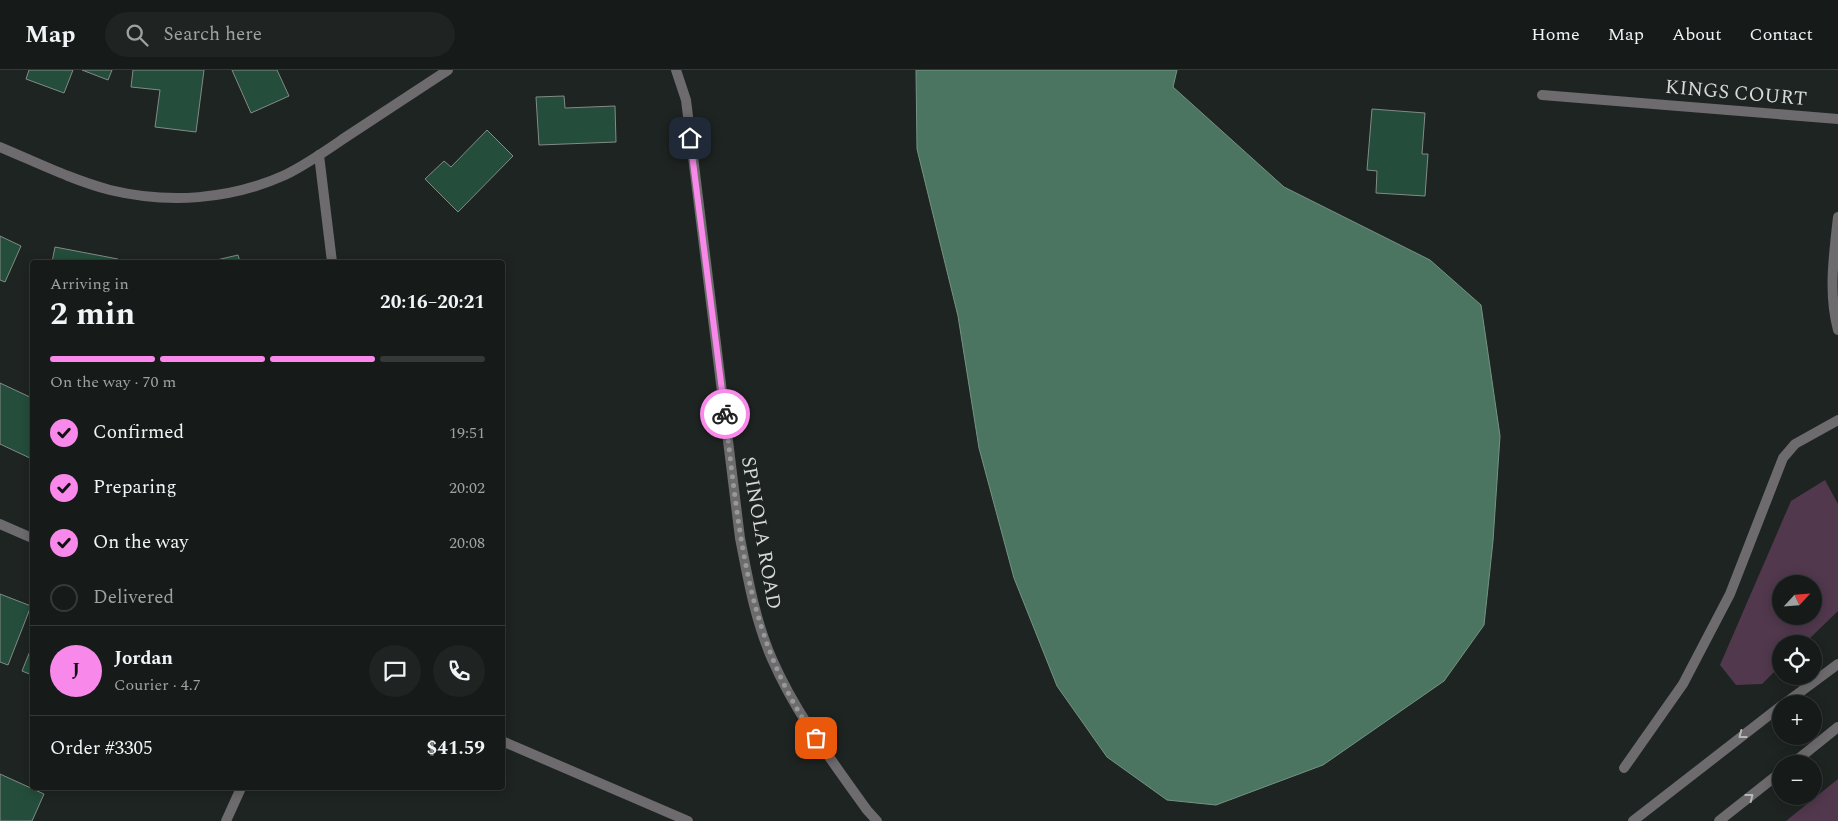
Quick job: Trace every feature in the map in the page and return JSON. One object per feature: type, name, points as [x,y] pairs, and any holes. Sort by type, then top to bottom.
[{"type":"street","points":[[0,146],[74,178],[110,190],[146,196],[184,198],[216,195],[248,188],[286,174],[319,155],[448,70]]},
{"type":"street","name":"SPINOLA ROAD","points":[[676,70],[686,100],[740,538],[754,607],[772,659],[805,724],[877,821]]},
{"type":"street","name":"KINGS COURT","points":[[1542,95],[1838,119]]},
{"type":"street","points":[[319,155],[332,260]]},
{"type":"street","points":[[1838,217],[1833,261],[1833,310],[1838,330]]},
{"type":"street","points":[[1624,768],[1683,684],[1730,594],[1783,458],[1795,444],[1838,420]]},
{"type":"street","points":[[0,524],[30,537]]},
{"type":"street","points":[[1796,695],[1838,664]]},
{"type":"street","points":[[1633,821],[1772,714]]},
{"type":"street","points":[[1804,755],[1838,728]]},
{"type":"street","points":[[505,742],[688,821]]},
{"type":"street","points":[[1719,821],[1772,779]]},
{"type":"street","points":[[226,821],[240,790]]},
{"type":"shaded area","points":[[916,70],[1177,70],[1173,87],[1284,187],[1430,260],[1481,305],[1500,436],[1493,541],[1484,625],[1444,681],[1323,765],[1216,805],[1167,800],[1107,757],[1057,686],[1014,578],[979,448],[958,316],[917,149]]},
{"type":"shaded area","points":[[1825,480],[1838,504],[1838,611],[1813,635],[1772,635],[1772,674],[1762,684],[1736,685],[1720,665],[1791,501]]},
{"type":"shaded area","points":[[1838,779],[1838,821],[1786,821],[1806,805],[1822,805],[1822,792]]},
{"type":"building","points":[[29,70],[73,70],[64,93],[26,79]]},
{"type":"building","points":[[82,70],[112,70],[108,80]]},
{"type":"building","points":[[133,70],[204,70],[196,132],[155,127],[160,90],[131,87]]},
{"type":"building","points":[[232,70],[277,70],[289,96],[251,113]]},
{"type":"building","points":[[564,96],[565,108],[615,106],[616,142],[539,145],[536,97]]},
{"type":"building","points":[[1372,109],[1425,113],[1422,154],[1428,154],[1425,196],[1376,193],[1377,171],[1367,170]]},
{"type":"building","points":[[487,130],[513,156],[458,212],[425,179],[444,161],[451,167]]},
{"type":"building","points":[[0,236],[21,246],[5,282],[0,280]]},
{"type":"building","points":[[55,247],[118,259],[118,260],[52,260]]},
{"type":"building","points":[[238,255],[239,260],[217,260]]},
{"type":"building","points":[[0,383],[30,397],[30,458],[0,444]]},
{"type":"building","points":[[0,594],[30,606],[30,609],[8,665],[0,662]]},
{"type":"building","points":[[30,651],[30,674],[22,671]]},
{"type":"building","points":[[0,774],[30,788],[30,790],[44,794],[32,821],[0,821]]},
{"type":"way so far","points":[[725,414],[740,538],[754,607],[772,659],[805,724],[816,738]]},
{"type":"route","points":[[690,138],[725,414]]}]
